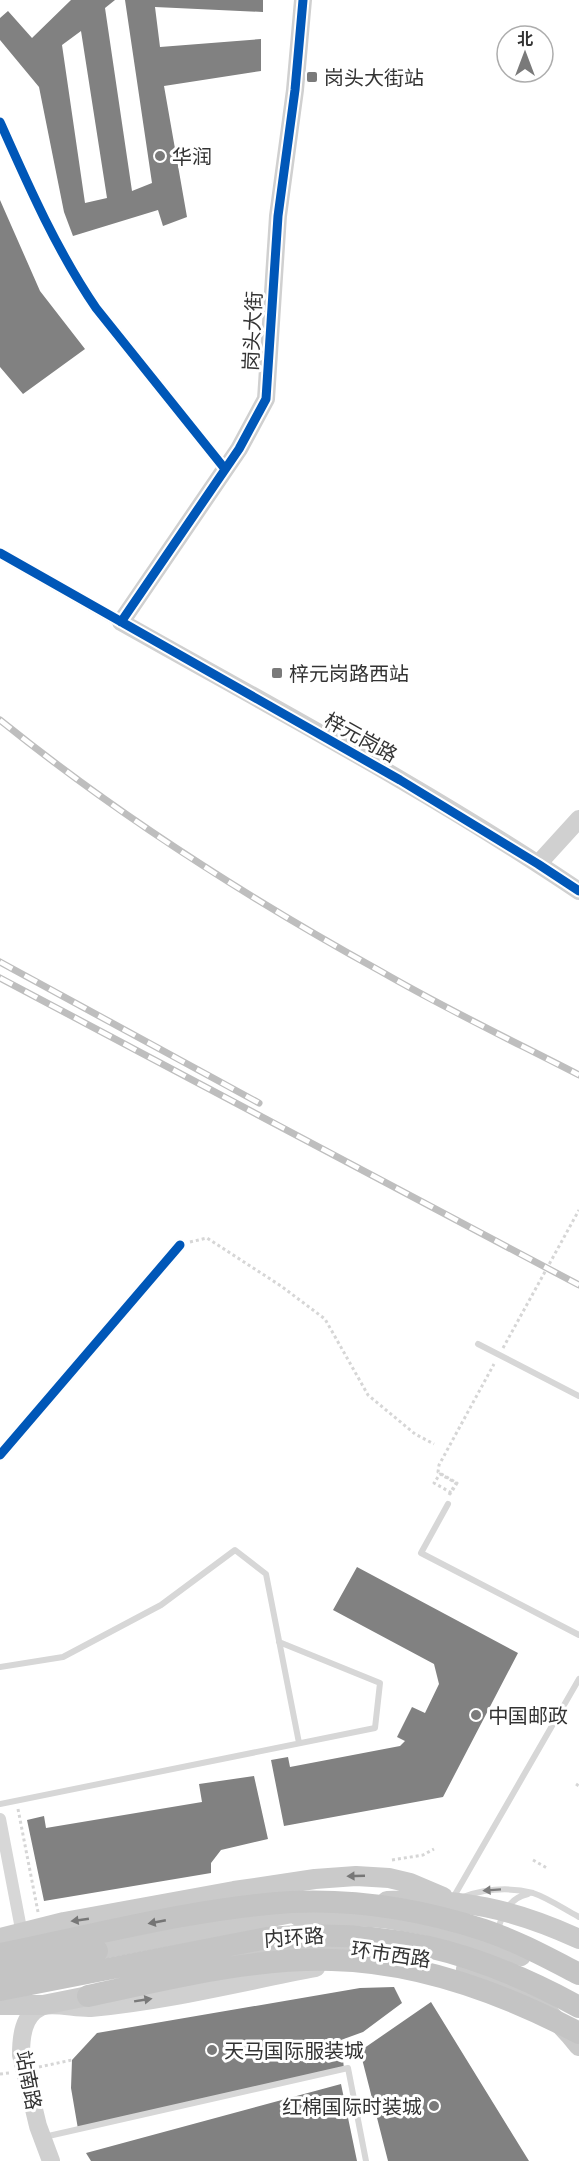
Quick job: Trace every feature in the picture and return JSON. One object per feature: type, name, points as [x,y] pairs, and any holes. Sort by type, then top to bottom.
[{"type":"highway","name":"内环路","points":[[0,1954],[234,1909],[292,1902],[332,1902],[408,1910],[486,1930],[546,1957],[579,1981]]},
{"type":"highway","name":"内环路","points":[[0,1989],[267,1938],[336,1934],[400,1940],[451,1952],[510,1973],[579,2007]]},
{"type":"highway","points":[[0,1970],[97,1951]]},
{"type":"highway","points":[[88,1996],[258,1964],[330,1960],[388,1965],[447,1978],[478,1988],[579,2033]]},
{"type":"main road","points":[[0,1938],[64,1922],[264,1886],[356,1876],[389,1878],[417,1885],[451,1901],[533,1919],[579,1939]]},
{"type":"main road","points":[[384,1949],[389,1878]]},
{"type":"main road","points":[[97,1951],[323,1908],[387,1910],[451,1901]]},
{"type":"main road","points":[[387,1910],[494,1946],[579,1981]]},
{"type":"main road","name":"环市西路","points":[[0,2003],[261,1951],[319,1948],[384,1949],[486,1971],[545,2008],[579,2046]]},
{"type":"main road","points":[[542,1965],[579,1961]]},
{"type":"main road","points":[[486,1971],[521,1980],[544,1993],[561,2004],[579,2025]]},
{"type":"main road","points":[[0,2003],[43,2006],[88,1996]]},
{"type":"street","name":"岗头大街","points":[[121,622],[240,449],[266,399],[278,216],[295,90],[303,0]]},
{"type":"street","points":[[0,122],[29,186],[96,308],[225,469]]},
{"type":"street","points":[[0,553],[121,622]]},
{"type":"street","name":"梓元岗路","points":[[121,622],[400,780],[579,891]]},
{"type":"street","points":[[538,864],[579,819]]},
{"type":"street","points":[[0,1455],[180,1245]]},
{"type":"street","points":[[0,1820],[22,1934]]},
{"type":"street","points":[[43,2006],[89,2008],[191,1993],[374,1957],[415,1954]]},
{"type":"street","name":"站南路","points":[[43,2006],[33,2012],[25,2024],[21,2044],[23,2066],[42,2137],[51,2161]]},
{"type":"lane","points":[[478,1344],[579,1396]]},
{"type":"lane","points":[[448,1504],[421,1553],[579,1635]]},
{"type":"lane","points":[[0,1667],[63,1657],[161,1605],[235,1550],[266,1574],[299,1743]]},
{"type":"lane","points":[[0,1804],[375,1728],[380,1683],[279,1642]]},
{"type":"lane","points":[[451,1901],[579,1679]]},
{"type":"lane","points":[[451,1901],[477,1892],[511,1890],[534,1893],[579,1917]]},
{"type":"lane","points":[[486,1971],[504,1911],[513,1900],[534,1893]]},
{"type":"lane","points":[[42,2137],[348,2068],[366,2161]]},
{"type":"path","points":[[500,1353],[579,1210]]},
{"type":"path","points":[[180,1245],[207,1238],[281,1286],[325,1319],[368,1395],[415,1434],[434,1444]]},
{"type":"path","points":[[450,1492],[457,1483],[438,1472],[439,1465],[495,1363]]},
{"type":"path","points":[[448,1504],[450,1492],[456,1483],[440,1473],[434,1483],[450,1492]]},
{"type":"path","points":[[520,1708],[530,1713]]},
{"type":"path","points":[[16,1801],[40,1922]]},
{"type":"path","points":[[423,1855],[434,1849]]},
{"type":"path","points":[[533,1860],[547,1868]]},
{"type":"building","points":[[71,0],[115,0],[105,8],[132,191],[152,183],[125,0],[263,0],[263,12],[155,7],[160,47],[261,39],[261,71],[164,86],[187,217],[163,226],[158,210],[73,236],[64,212],[39,87],[0,40],[0,18],[8,11],[32,38]],"holes":[[[81,31],[107,198],[85,203],[62,45]]]},
{"type":"building","points":[[0,200],[40,291],[85,349],[23,394],[0,367]]},
{"type":"building","points":[[357,1567],[518,1653],[443,1797],[284,1826],[271,1760],[288,1757],[290,1767],[400,1746],[405,1741],[397,1737],[412,1707],[425,1713],[439,1684],[434,1664],[333,1610]]},
{"type":"building","points":[[254,1776],[268,1839],[221,1850],[211,1863],[211,1873],[44,1901],[27,1820],[44,1816],[46,1828],[202,1802],[199,1784]]},
{"type":"building","name":"天马国际服装城","points":[[394,1987],[402,2003],[363,2032],[341,2040],[344,2069],[78,2129],[71,2088],[72,2060],[97,2033],[360,1988]]},
{"type":"building","name":"红棉国际时装城","points":[[431,2002],[529,2161],[388,2161],[360,2051]]},
{"type":"building","points":[[341,2084],[357,2161],[91,2161],[86,2153]]},
{"type":"railway","points":[[0,720],[91,789],[234,885],[406,986],[579,1075]]},
{"type":"railway","points":[[0,962],[259,1103]]},
{"type":"railway","points":[[0,978],[579,1285]]},
{"type":"cycle path","points":[[121,622],[239,449],[266,399],[278,216],[295,90],[303,0]]},
{"type":"cycle path","points":[[0,122],[68,264],[96,308],[225,469]]},
{"type":"cycle path","points":[[0,553],[400,780],[579,891]]},
{"type":"cycle path","points":[[0,1455],[180,1245]]},
{"type":"place","name":"岗头大街站","points":[[312,77]]},
{"type":"place","name":"华润","points":[[160,156]]},
{"type":"place","name":"梓元岗路西站","points":[[277,673]]},
{"type":"place","name":"中国邮政","points":[[476,1715]]},
{"type":"place","name":"天马国际服装城","points":[[212,2050]]},
{"type":"place","name":"红棉国际时装城","points":[[434,2106]]}]
